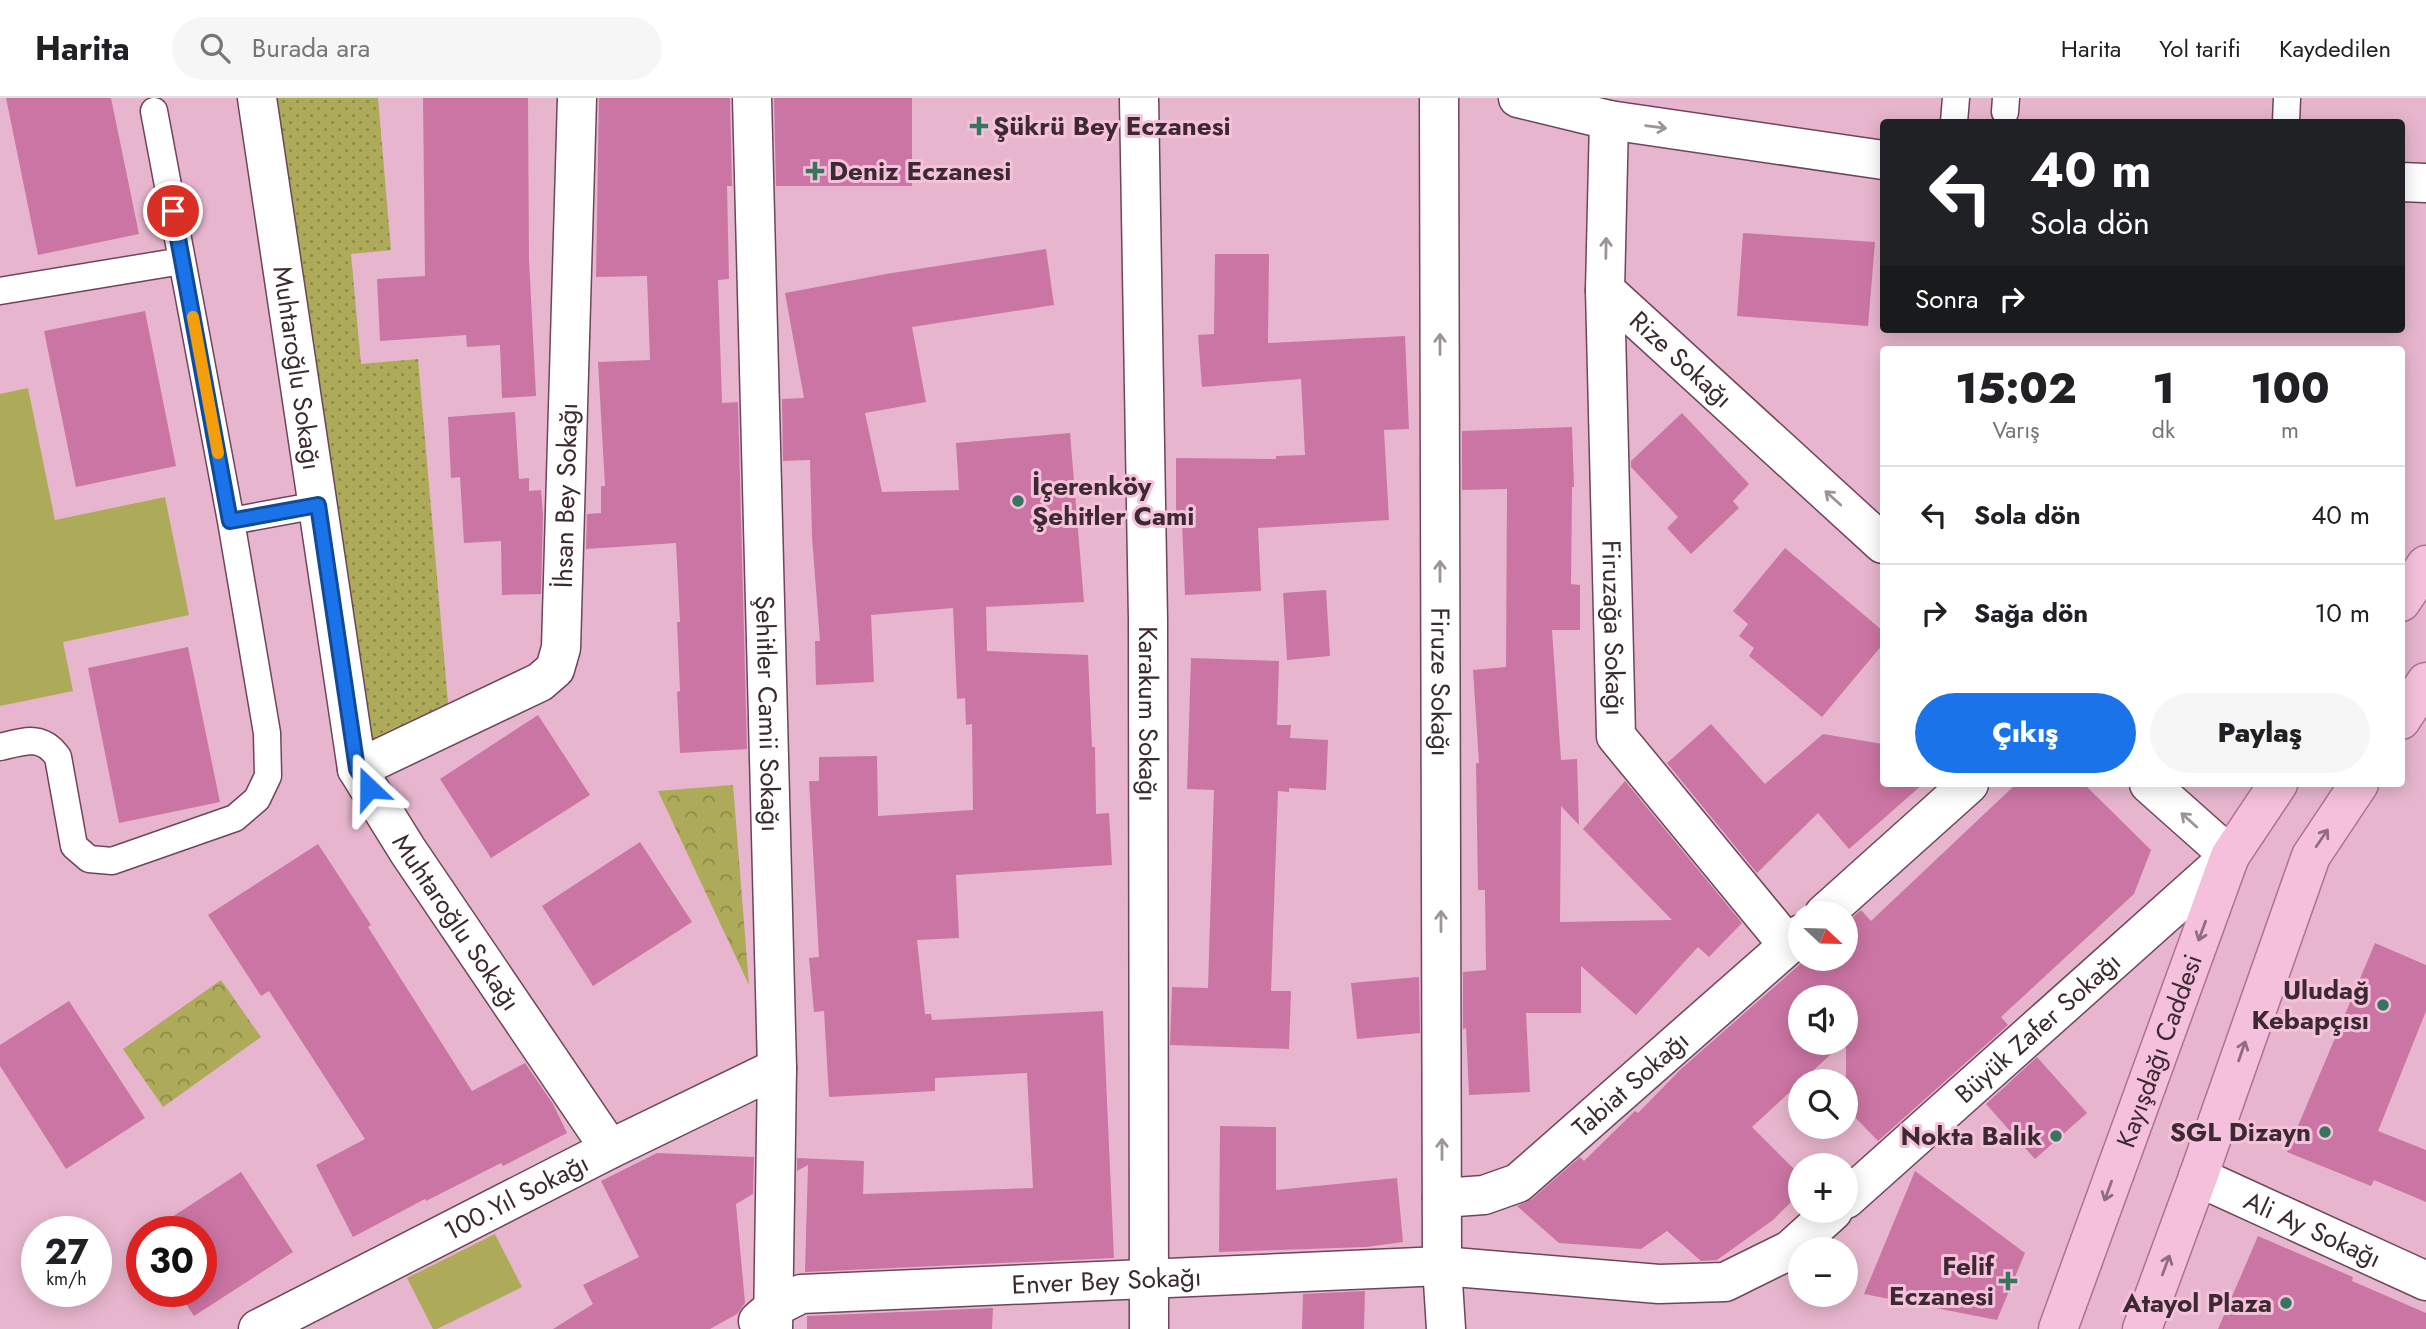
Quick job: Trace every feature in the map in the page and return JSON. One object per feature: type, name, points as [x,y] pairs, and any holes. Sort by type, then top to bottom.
[{"type":"main road","points":[[2405,596],[2426,565]]},
{"type":"main road","points":[[2405,714],[2425,685]]},
{"type":"main road","name":"Kayışdağı Caddesi","points":[[2058,1329],[2230,856],[2276,787]]},
{"type":"main road","points":[[2142,1329],[2311,856],[2356,787]]},
{"type":"street","name":"Muhtaroğlu Sokağı","points":[[257,98],[357,769],[408,851],[610,1149]]},
{"type":"street","name":"İhsan Bey Sokağı","points":[[357,769],[540,682],[555,669],[561,648],[576,98]]},
{"type":"street","name":"Şehitler Camii Sokağı","points":[[752,98],[777,1068],[765,1322]]},
{"type":"street","name":"Karakum Sokağı","points":[[1139,98],[1148,620],[1149,1329]]},
{"type":"street","name":"Firuze Sokağı","points":[[1439,98],[1441,1266],[1446,1329]]},
{"type":"street","points":[[1518,98],[1609,120],[1880,160]]},
{"type":"street","name":"Rize Sokağı","points":[[1609,120],[1605,290],[1880,541]]},
{"type":"street","points":[[2405,182],[2426,183]]},
{"type":"street","name":"Firuzağa Sokağı","points":[[1605,290],[1616,736],[1788,932]]},
{"type":"street","points":[[1838,901],[1966,787]]},
{"type":"street","points":[[2152,787],[2230,856]]},
{"type":"street","name":"Büyük Zafer Sokağı","points":[[1858,1188],[2230,856]]},
{"type":"street","name":"Tabiat Sokağı","points":[[1442,1198],[1484,1195],[1518,1182],[1788,946]]},
{"type":"street","name":"100.Yıl Sokağı","points":[[258,1329],[610,1149],[777,1068]]},
{"type":"street","name":"Ali Ay Sokağı","points":[[2198,1177],[2426,1281]]},
{"type":"street","points":[[1441,1266],[1659,1284],[1725,1282],[1790,1250],[1820,1223]]},
{"type":"street","name":"Enver Bey Sokağı","points":[[765,1322],[801,1294],[1441,1266]]},
{"type":"lane","points":[[1954,119],[1956,98]]},
{"type":"lane","points":[[2286,119],[2287,98]]},
{"type":"lane","points":[[0,747],[23,741],[42,741],[58,757],[74,846],[89,859],[112,861],[235,818],[257,799],[268,776],[267,733],[154,111]]},
{"type":"lane","points":[[0,291],[182,261]]},
{"type":"lane","points":[[230,521],[318,505]]},
{"type":"green space","points":[[240,98],[378,98],[391,250],[351,254],[361,364],[418,359],[449,714],[357,769]]},
{"type":"green space","points":[[28,388],[55,520],[165,497],[189,615],[63,642],[73,691],[0,706],[0,394]]},
{"type":"green space","points":[[733,785],[749,985],[658,791]]},
{"type":"green space","points":[[221,980],[261,1037],[163,1107],[123,1049]]},
{"type":"green space","points":[[495,1234],[522,1287],[433,1329],[407,1278]]},
{"type":"building","points":[[6,98],[111,98],[139,234],[38,255]]},
{"type":"building","points":[[423,98],[528,98],[529,259],[536,396],[502,398],[500,345],[467,347],[466,335],[380,341],[377,279],[425,276]]},
{"type":"building","points":[[599,98],[730,98],[732,186],[727,186],[729,279],[718,280],[722,403],[738,402],[747,749],[680,753],[677,622],[680,622],[676,543],[586,549],[587,514],[601,513],[601,486],[605,486],[598,362],[650,360],[647,276],[596,277]]},
{"type":"building","points":[[774,98],[912,98],[912,186],[776,186]]},
{"type":"building","points":[[1743,233],[1875,242],[1868,326],[1737,316]]},
{"type":"building","points":[[1046,249],[1054,305],[912,327],[926,402],[865,413],[882,492],[959,490],[956,443],[1070,433],[1084,602],[986,607],[987,651],[1088,655],[1092,747],[1095,747],[1096,814],[1109,813],[1112,865],[956,875],[959,938],[917,940],[925,1014],[931,1014],[932,1020],[1103,1011],[1114,1258],[805,1272],[808,1165],[797,1171],[797,1158],[864,1161],[863,1194],[1033,1188],[1027,1073],[935,1078],[935,1091],[829,1097],[824,1011],[814,1012],[809,958],[819,957],[809,781],[819,781],[819,757],[877,756],[878,816],[973,810],[972,724],[966,725],[965,698],[957,699],[953,608],[871,615],[874,682],[816,685],[815,641],[820,641],[812,537],[810,460],[783,461],[782,399],[804,398],[785,293]]},
{"type":"building","points":[[1215,254],[1269,254],[1268,343],[1405,336],[1409,429],[1384,430],[1389,520],[1258,528],[1261,591],[1185,595],[1182,521],[1176,521],[1176,458],[1276,459],[1276,456],[1305,455],[1301,379],[1202,387],[1198,335],[1214,334]]},
{"type":"building","points":[[145,311],[176,466],[76,487],[44,331]]},
{"type":"building","points":[[515,412],[519,479],[529,478],[529,491],[541,490],[541,594],[502,595],[501,541],[464,543],[460,477],[451,478],[448,417]]},
{"type":"building","points":[[1682,413],[1749,484],[1733,501],[1739,508],[1691,554],[1667,528],[1678,517],[1631,467],[1631,461]]},
{"type":"building","points":[[1572,427],[1574,487],[1571,584],[1580,585],[1580,630],[1552,630],[1561,760],[1577,759],[1579,825],[1561,806],[1560,922],[1672,920],[1583,829],[1625,781],[1742,923],[1709,957],[1698,947],[1636,1015],[1581,966],[1581,1013],[1526,1013],[1530,1092],[1469,1095],[1466,1028],[1463,1029],[1463,972],[1486,970],[1485,890],[1478,890],[1476,763],[1479,763],[1473,670],[1506,667],[1507,489],[1462,490],[1462,431]]},
{"type":"building","points":[[1785,548],[1880,628],[1880,648],[1822,717],[1749,656],[1754,648],[1739,636],[1748,624],[1733,611]]},
{"type":"building","points":[[1326,590],[1330,656],[1287,660],[1283,593]]},
{"type":"building","points":[[188,647],[220,802],[119,823],[88,668]]},
{"type":"building","points":[[1191,658],[1279,661],[1277,725],[1291,725],[1290,738],[1328,740],[1326,790],[1289,788],[1289,792],[1278,791],[1271,991],[1291,991],[1289,1049],[1170,1045],[1172,987],[1208,988],[1214,790],[1187,789]]},
{"type":"building","points":[[538,715],[590,795],[491,858],[440,779]]},
{"type":"building","points":[[1711,724],[1765,784],[1823,734],[1880,744],[1880,787],[1920,787],[1849,849],[1818,813],[1757,873],[1667,763]]},
{"type":"building","points":[[2013,787],[2087,787],[2151,850],[2134,894],[2001,1017],[2008,1025],[1878,1141],[1858,1120],[1858,1069],[1846,1069],[1846,1055],[1858,1055],[1858,985],[1788,985],[1788,1055],[1830,1055],[1815,1069],[1788,1069],[1788,1094],[1752,1127],[1788,1163],[1788,1205],[1773,1220],[1717,1260],[1701,1261],[1667,1231],[1641,1249],[1559,1243],[1517,1206],[1532,1199],[1580,1157],[1584,1161],[1635,1111],[1638,1113],[1681,1069],[1792,971],[1858,971],[1858,913],[1861,910],[1871,921]]},
{"type":"building","points":[[640,842],[692,922],[593,986],[542,906]]},
{"type":"building","points":[[318,844],[371,925],[368,927],[472,1091],[525,1063],[553,1104],[567,1133],[503,1166],[501,1163],[426,1201],[425,1199],[353,1237],[316,1165],[365,1139],[269,991],[261,996],[208,915]]},
{"type":"building","points":[[2375,943],[2426,965],[2426,1011],[2378,1131],[2426,1150],[2426,1202],[2374,1180],[2371,1186],[2287,1152]]},
{"type":"building","points":[[1419,977],[1420,1033],[1357,1039],[1351,983]]},
{"type":"building","points":[[69,1001],[145,1118],[66,1169],[0,1066],[0,1045]]},
{"type":"building","points":[[2037,1057],[2087,1113],[2035,1159],[1986,1104]]},
{"type":"building","points":[[1220,1126],[1276,1127],[1276,1190],[1397,1178],[1403,1242],[1366,1247],[1219,1252]]},
{"type":"building","points":[[657,1153],[754,1157],[753,1194],[736,1204],[745,1303],[737,1314],[710,1329],[553,1329],[593,1304],[583,1285],[639,1257],[601,1181]]},
{"type":"building","points":[[1915,1171],[2025,1253],[1997,1320],[1864,1294]]},
{"type":"building","points":[[241,1172],[293,1252],[217,1301],[217,1216],[174,1216]]},
{"type":"building","name":"Atayol Plaza","points":[[2258,1236],[2353,1277],[2352,1281],[2426,1313],[2426,1329],[2218,1329]]},
{"type":"building","points":[[1365,1291],[1364,1329],[1302,1329],[1303,1294]]},
{"type":"building","points":[[188,1307],[208,1307],[194,1316]]},
{"type":"building","points":[[993,1308],[992,1329],[807,1329],[807,1316]]},
{"type":"slow traffic","points":[[193,317],[218,453]]},
{"type":"place","name":"Şükrü Bey Eczanesi","points":[[979,126]]},
{"type":"place","name":"Deniz Eczanesi","points":[[815,171]]},
{"type":"place","name":"İçerenköy Şehitler Cami","points":[[1018,501]]},
{"type":"place","name":"Uludağ Kebapçısı","points":[[2383,1005]]},
{"type":"place","name":"SGL Dizayn","points":[[2325,1132]]},
{"type":"place","name":"Nokta Balık","points":[[2056,1136]]},
{"type":"place","name":"Felif Eczanesi","points":[[2008,1281]]},
{"type":"place","name":"Atayol Plaza","points":[[2286,1303]]},
{"type":"route","points":[[173,211],[230,521],[318,505],[357,769],[369,788]]}]
